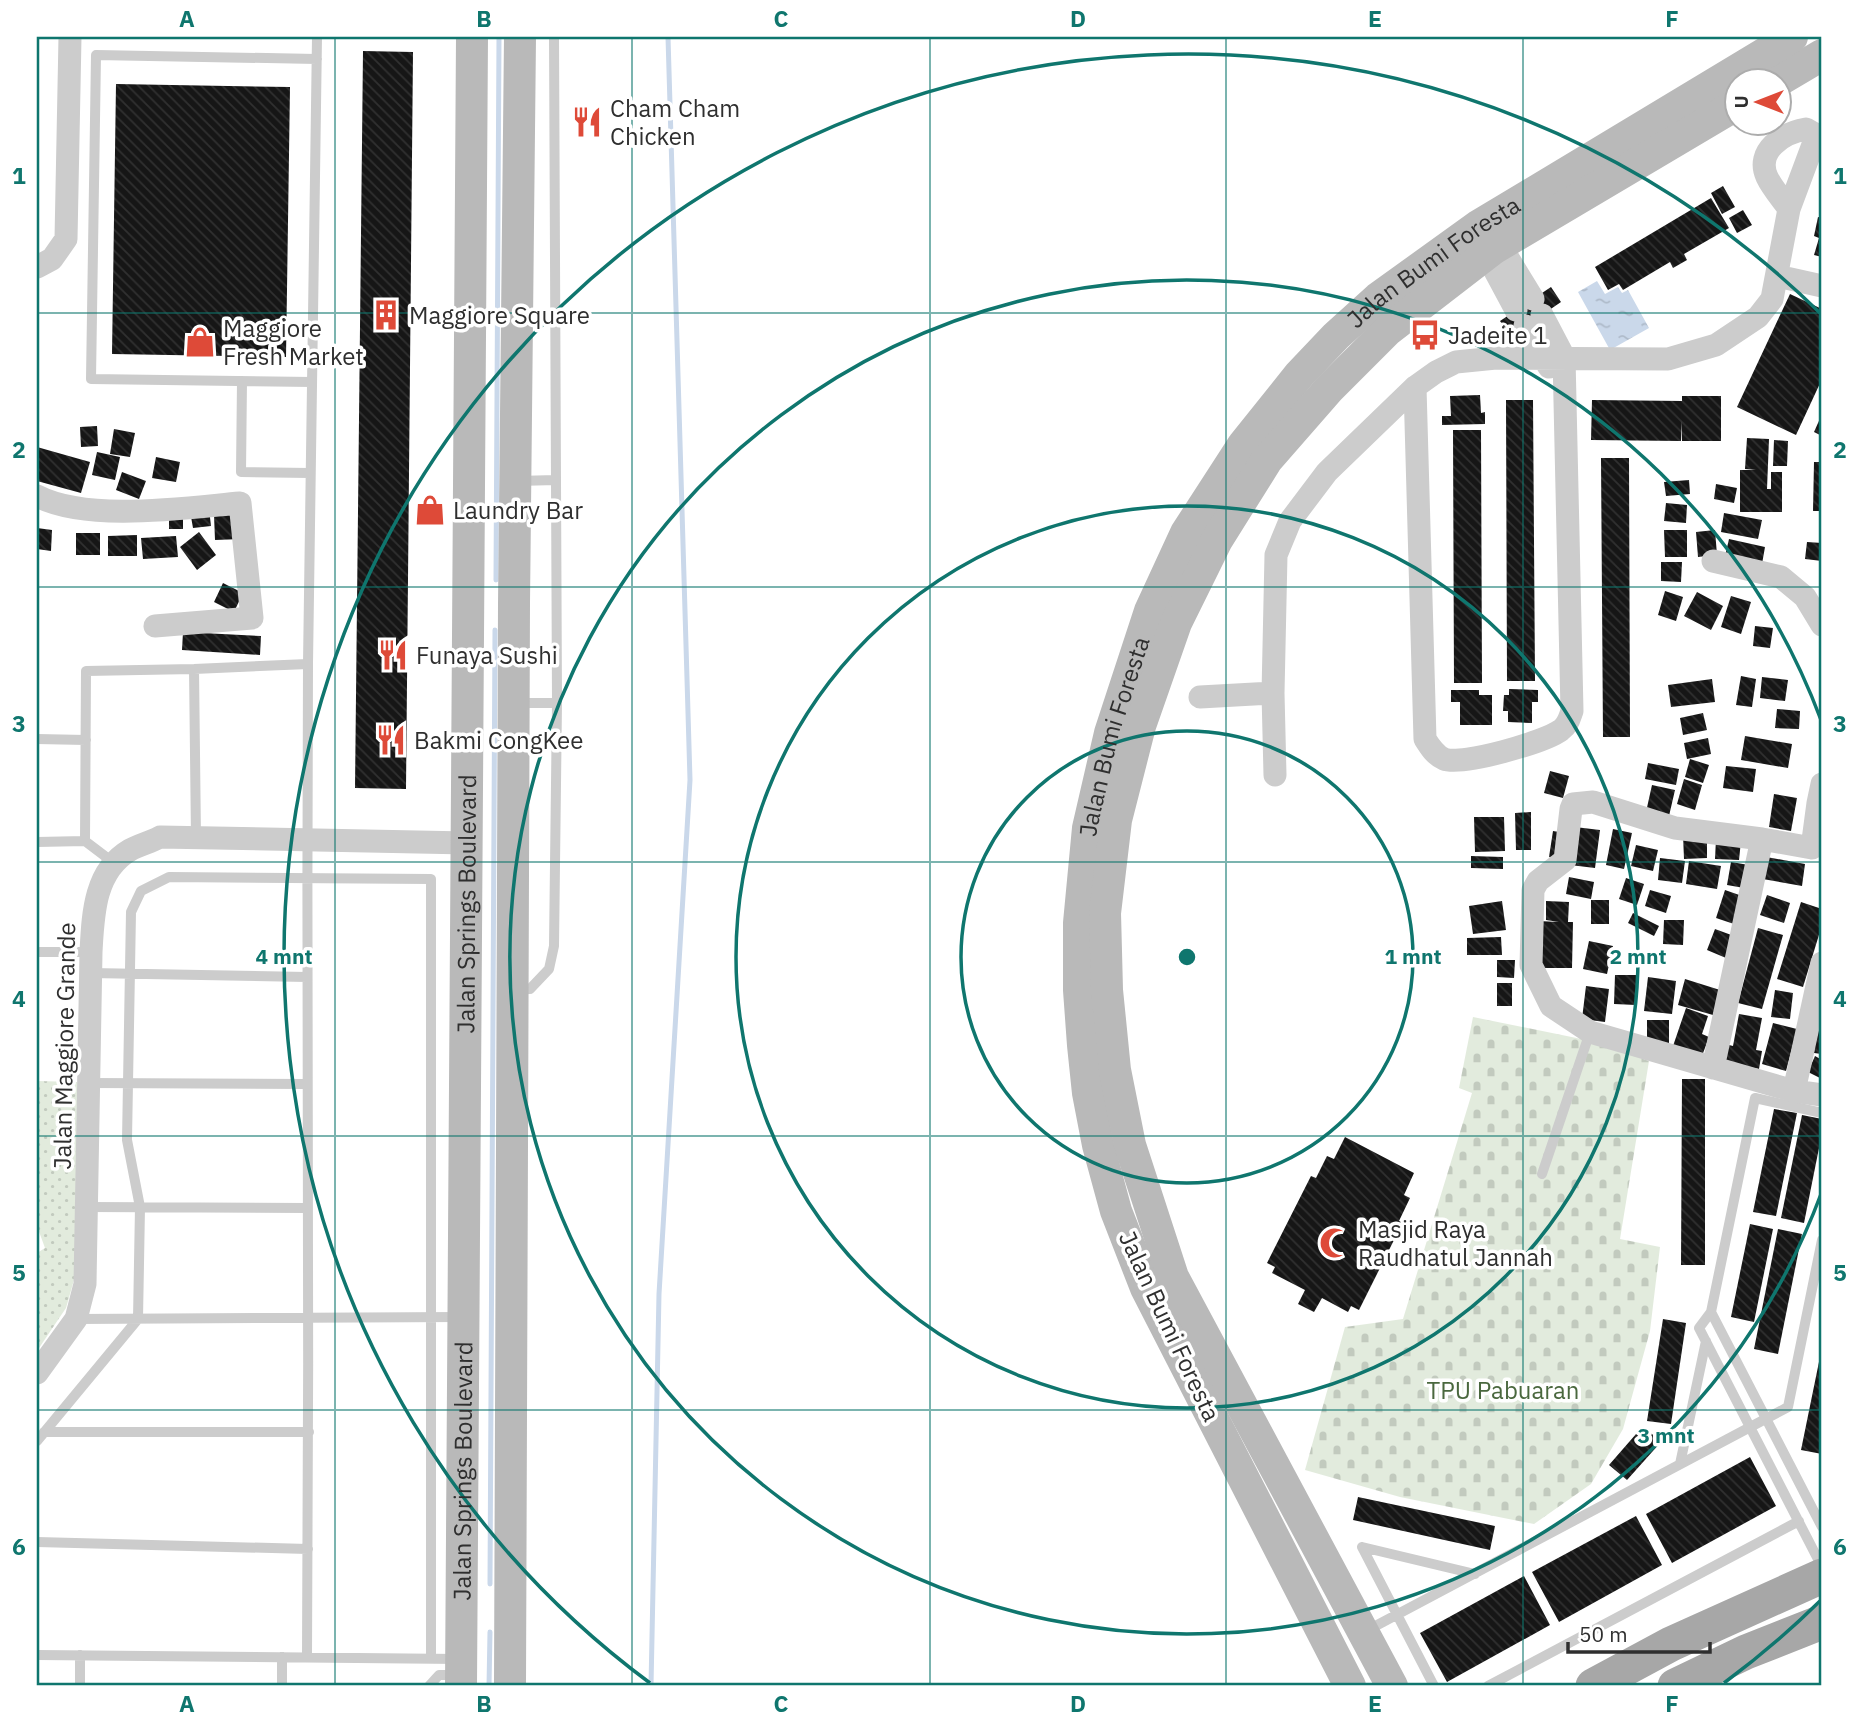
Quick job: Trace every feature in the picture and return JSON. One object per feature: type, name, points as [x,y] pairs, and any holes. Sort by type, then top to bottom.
[{"type":"main road","name":"Jalan Springs Boulevard","points":[[462,1673],[472,37]]},
{"type":"main road","name":"Jalan Springs Boulevard","points":[[510,1686],[521,989],[513,703],[520,37]]},
{"type":"main road","name":"Jalan Bumi Foresta","points":[[1392,1686],[1173,1277],[1130,1145],[1115,1070],[1107,990],[1105,913],[1116,820],[1140,726],[1176,623],[1217,540],[1267,460],[1329,389],[1388,330],[1489,243],[1791,37]]},
{"type":"main road","points":[[1792,72],[1822,55]]},
{"type":"main road","name":"Jalan Bumi Foresta","points":[[1350,1686],[1146,1288],[1116,1210],[1098,1145],[1088,1093],[1079,989],[1079,923],[1088,828],[1110,733],[1150,611],[1186,533],[1243,445],[1299,375],[1336,336],[1378,298],[1489,243],[1722,113]]},
{"type":"main road","points":[[470,606],[513,604]]},
{"type":"main road","points":[[1192,1378],[1220,1363]]},
{"type":"main road","points":[[1593,1686],[1671,1644],[1822,1576]]},
{"type":"main road","points":[[462,1609],[510,1609]]},
{"type":"main road","points":[[1675,1686],[1746,1652],[1822,1622]]},
{"type":"street","points":[[37,267],[52,259],[66,239],[70,37]]},
{"type":"street","points":[[1275,775],[1273,693],[1276,555],[1290,521],[1327,472],[1415,387],[1456,362],[1496,358],[1668,359],[1716,345],[1758,317],[1772,299],[1790,209]]},
{"type":"street","points":[[1415,387],[1425,740],[1435,754],[1446,760],[1464,760],[1545,740],[1563,729],[1572,711],[1564,390],[1554,358],[1489,243]]},
{"type":"street","points":[[1777,276],[1822,286]]},
{"type":"street","points":[[37,496],[51,504],[140,512],[240,503],[252,618],[155,626]]},
{"type":"street","points":[[1713,561],[1781,578],[1805,597],[1822,625]]},
{"type":"street","points":[[1200,697],[1273,693]]},
{"type":"street","points":[[1822,784],[1818,803],[1817,849],[1675,828],[1593,802],[1573,804],[1565,860],[1538,881],[1533,890],[1530,950],[1531,965],[1551,1006],[1590,1032],[1794,1091],[1822,1095]]},
{"type":"street","name":"Jalan Maggiore Grande","points":[[37,1373],[76,1319],[85,1284],[91,962],[94,904],[106,873],[128,851],[160,838],[468,843]]},
{"type":"street","points":[[1713,1069],[1762,839]]},
{"type":"street","points":[[1794,1091],[1822,964]]},
{"type":"lane","points":[[307,1657],[310,1318],[306,878],[317,37]]},
{"type":"lane","points":[[521,989],[549,969],[554,946],[557,703],[554,37]]},
{"type":"lane","points":[[312,382],[91,379],[96,55],[317,59]]},
{"type":"lane","points":[[242,381],[241,472],[310,473]]},
{"type":"lane","points":[[515,481],[556,480]]},
{"type":"lane","points":[[85,841],[86,671],[308,664]]},
{"type":"lane","points":[[194,669],[196,838]]},
{"type":"lane","points":[[513,703],[557,703]]},
{"type":"lane","points":[[37,739],[86,740]]},
{"type":"lane","points":[[37,842],[85,841],[116,864]]},
{"type":"lane","points":[[40,1436],[138,1319],[140,1207],[127,1140],[131,912],[141,891],[169,877],[431,879],[430,1658]]},
{"type":"lane","points":[[37,952],[91,962],[130,973],[307,977]]},
{"type":"lane","points":[[1542,1174],[1590,1032]]},
{"type":"lane","points":[[90,1083],[307,1084]]},
{"type":"lane","points":[[1822,1113],[1755,1098],[1712,1312],[1699,1328],[1822,1567]]},
{"type":"lane","points":[[87,1207],[307,1208]]},
{"type":"lane","points":[[1364,1633],[1788,1406],[1822,1240]]},
{"type":"lane","points":[[1712,1312],[1821,1522]]},
{"type":"lane","points":[[76,1319],[465,1317]]},
{"type":"lane","points":[[1680,1464],[1706,1341]]},
{"type":"lane","points":[[40,1436],[309,1432]]},
{"type":"lane","points":[[1488,1686],[1799,1521]]},
{"type":"lane","points":[[37,1542],[308,1549]]},
{"type":"lane","points":[[1434,1686],[1362,1547],[1475,1574]]},
{"type":"lane","points":[[37,1655],[430,1658],[462,1673]]},
{"type":"lane","points":[[80,1655],[80,1686]]},
{"type":"lane","points":[[282,1657],[282,1686]]},
{"type":"lane","points":[[429,1686],[432,1680],[442,1674],[462,1673]]},
{"type":"green space","name":"TPU Pabuaran","points":[[1473,1017],[1596,1042],[1649,1061],[1620,1239],[1660,1247],[1650,1331],[1623,1429],[1591,1484],[1534,1524],[1400,1497],[1305,1470],[1345,1327],[1403,1319],[1472,1093],[1459,1088]]},
{"type":"green space","points":[[37,1081],[77,1082],[76,1273],[66,1308],[37,1351],[37,1253],[45,1248],[37,1226]]},
{"type":"water","points":[[1597,281],[1605,294],[1618,287],[1622,293],[1628,290],[1649,328],[1610,350],[1578,292]]},
{"type":"building","name":"Maggiore Square","points":[[363,51],[413,52],[406,789],[355,788]]},
{"type":"building","points":[[116,84],[290,87],[286,357],[112,354]]},
{"type":"building","points":[[1723,186],[1735,207],[1722,214],[1711,193]]},
{"type":"building","points":[[1711,198],[1729,228],[1684,254],[1687,260],[1673,268],[1670,262],[1623,290],[1619,284],[1608,290],[1595,267]]},
{"type":"building","points":[[1743,210],[1752,225],[1737,233],[1729,218]]},
{"type":"building","points":[[1818,217],[1822,218],[1822,257],[1814,255],[1819,238],[1814,236]]},
{"type":"building","points":[[1551,287],[1561,302],[1511,336],[1500,321]]},
{"type":"building","points":[[1790,294],[1822,309],[1822,379],[1796,435],[1737,407]]},
{"type":"building","points":[[1480,395],[1485,424],[1442,425],[1442,416],[1451,416],[1450,396]]},
{"type":"building","points":[[1682,396],[1721,396],[1721,441],[1682,441],[1681,421],[1681,441],[1591,440],[1592,400],[1682,401]]},
{"type":"building","points":[[1506,400],[1533,400],[1535,681],[1507,681]]},
{"type":"building","points":[[1822,414],[1822,436],[1814,432]]},
{"type":"building","points":[[97,426],[98,446],[81,447],[80,427]]},
{"type":"building","points":[[114,429],[135,433],[130,457],[110,454]]},
{"type":"building","points":[[1453,430],[1481,430],[1482,683],[1454,683]]},
{"type":"building","points":[[1747,438],[1769,439],[1767,489],[1771,489],[1771,472],[1782,472],[1782,512],[1740,512],[1740,470],[1756,470],[1745,469]]},
{"type":"building","points":[[1774,440],[1788,441],[1787,466],[1773,466]]},
{"type":"building","points":[[37,447],[90,462],[81,493],[37,481]]},
{"type":"building","points":[[97,452],[120,457],[115,480],[92,475]]},
{"type":"building","points":[[156,457],[180,462],[176,482],[152,478]]},
{"type":"building","points":[[1601,458],[1629,458],[1630,737],[1603,737]]},
{"type":"building","points":[[1814,462],[1822,462],[1822,511],[1813,511]]},
{"type":"building","points":[[122,472],[146,481],[139,499],[116,490]]},
{"type":"building","points":[[1689,480],[1690,494],[1666,496],[1664,482]]},
{"type":"building","points":[[1716,484],[1737,488],[1734,503],[1714,499]]},
{"type":"building","points":[[1666,503],[1687,505],[1686,523],[1664,521]]},
{"type":"building","points":[[209,509],[211,526],[193,528],[190,511]]},
{"type":"building","points":[[169,513],[183,513],[183,529],[169,529]]},
{"type":"building","points":[[241,513],[242,539],[215,540],[214,515]]},
{"type":"building","points":[[1724,513],[1762,520],[1758,539],[1721,532]]},
{"type":"building","points":[[37,528],[52,530],[51,551],[37,549]]},
{"type":"building","points":[[1664,530],[1687,530],[1687,557],[1665,557]]},
{"type":"building","points":[[1715,530],[1717,555],[1698,557],[1696,532]]},
{"type":"building","points":[[199,532],[216,555],[197,570],[180,547]]},
{"type":"building","points":[[76,533],[100,533],[100,555],[76,555]]},
{"type":"building","points":[[137,535],[137,556],[108,556],[108,536]]},
{"type":"building","points":[[176,536],[178,557],[143,559],[141,538]]},
{"type":"building","points":[[1729,539],[1765,547],[1762,564],[1725,556]]},
{"type":"building","points":[[1807,542],[1822,543],[1822,561],[1805,559]]},
{"type":"building","points":[[1661,562],[1682,562],[1681,582],[1661,581]]},
{"type":"building","points":[[223,583],[243,593],[234,612],[214,602]]},
{"type":"building","points":[[1665,591],[1683,597],[1676,621],[1658,615]]},
{"type":"building","points":[[1697,592],[1723,606],[1711,630],[1684,616]]},
{"type":"building","points":[[1731,596],[1751,602],[1741,634],[1721,627]]},
{"type":"building","points":[[1755,626],[1773,628],[1770,648],[1753,646]]},
{"type":"building","points":[[183,632],[261,636],[260,655],[182,650]]},
{"type":"building","points":[[1741,676],[1756,679],[1752,707],[1736,705]]},
{"type":"building","points":[[1762,677],[1788,680],[1785,701],[1760,698]]},
{"type":"building","points":[[1712,679],[1715,702],[1671,707],[1668,685]]},
{"type":"building","points":[[1509,689],[1538,690],[1538,702],[1532,702],[1532,723],[1508,722],[1508,711],[1503,711],[1504,695],[1509,695]]},
{"type":"building","points":[[1451,690],[1479,690],[1479,695],[1492,695],[1492,725],[1460,725],[1460,702],[1451,702]]},
{"type":"building","points":[[1777,709],[1800,711],[1799,729],[1775,728]]},
{"type":"building","points":[[1703,713],[1707,730],[1683,735],[1680,718]]},
{"type":"building","points":[[1745,736],[1792,744],[1788,768],[1741,760]]},
{"type":"building","points":[[1708,738],[1711,754],[1687,759],[1684,743]]},
{"type":"building","points":[[1690,759],[1709,765],[1703,783],[1685,777]]},
{"type":"building","points":[[1648,763],[1679,769],[1676,785],[1645,779]]},
{"type":"building","points":[[1726,766],[1756,769],[1753,792],[1723,788]]},
{"type":"building","points":[[1550,771],[1569,776],[1563,798],[1544,793]]},
{"type":"building","points":[[1684,779],[1702,785],[1695,810],[1677,804]]},
{"type":"building","points":[[1652,785],[1675,790],[1669,816],[1646,812]]},
{"type":"building","points":[[1774,794],[1797,798],[1791,831],[1769,827]]},
{"type":"building","points":[[1531,812],[1531,850],[1516,850],[1515,813]]},
{"type":"building","points":[[1474,817],[1504,817],[1505,851],[1475,852]]},
{"type":"building","points":[[1575,827],[1600,830],[1595,868],[1570,865]]},
{"type":"building","points":[[1613,829],[1632,833],[1624,869],[1606,865]]},
{"type":"building","points":[[1553,831],[1566,833],[1562,859],[1549,857]]},
{"type":"building","points":[[1707,834],[1707,858],[1684,859],[1683,835]]},
{"type":"building","points":[[1716,839],[1741,841],[1739,860],[1715,859]]},
{"type":"building","points":[[1636,845],[1658,850],[1653,871],[1631,866]]},
{"type":"building","points":[[1471,856],[1503,857],[1503,869],[1471,868]]},
{"type":"building","points":[[1761,856],[1805,864],[1802,886],[1757,878]]},
{"type":"building","points":[[1660,858],[1685,861],[1682,883],[1658,880]]},
{"type":"building","points":[[1689,861],[1721,866],[1717,889],[1686,884]]},
{"type":"building","points":[[1731,862],[1749,865],[1744,888],[1727,885]]},
{"type":"building","points":[[1569,877],[1594,882],[1591,899],[1566,894]]},
{"type":"building","points":[[1626,878],[1644,884],[1637,905],[1619,899]]},
{"type":"building","points":[[1650,890],[1671,896],[1666,913],[1645,906]]},
{"type":"building","points":[[1725,890],[1745,897],[1737,925],[1716,918]]},
{"type":"building","points":[[1767,895],[1790,903],[1784,923],[1760,915]]},
{"type":"building","points":[[1591,900],[1609,900],[1609,924],[1591,924]]},
{"type":"building","points":[[1502,901],[1506,930],[1473,934],[1469,906]]},
{"type":"building","points":[[1546,901],[1569,902],[1568,922],[1573,922],[1572,968],[1538,968],[1538,921],[1559,922],[1546,920]]},
{"type":"building","points":[[1801,902],[1822,909],[1822,925],[1803,987],[1777,979]]},
{"type":"building","points":[[1633,913],[1659,926],[1654,936],[1628,923]]},
{"type":"building","points":[[1664,920],[1684,920],[1683,945],[1663,944]]},
{"type":"building","points":[[1758,928],[1783,935],[1762,1009],[1738,1003]]},
{"type":"building","points":[[1715,929],[1734,936],[1726,958],[1707,950]]},
{"type":"building","points":[[1501,937],[1502,955],[1467,955],[1467,938]]},
{"type":"building","points":[[1589,941],[1613,946],[1607,974],[1583,969]]},
{"type":"building","points":[[1497,960],[1515,960],[1514,978],[1497,977]]},
{"type":"building","points":[[1615,975],[1638,975],[1636,1005],[1614,1004]]},
{"type":"building","points":[[1648,977],[1676,981],[1672,1014],[1644,1011]]},
{"type":"building","points":[[1685,979],[1720,990],[1713,1015],[1678,1005]]},
{"type":"building","points":[[1497,983],[1512,983],[1512,1006],[1497,1006]]},
{"type":"building","points":[[1586,986],[1609,989],[1605,1022],[1582,1019]]},
{"type":"building","points":[[1775,990],[1793,993],[1790,1019],[1771,1017]]},
{"type":"building","points":[[1686,1008],[1708,1016],[1702,1034],[1709,1037],[1702,1056],[1673,1046]]},
{"type":"building","points":[[1739,1014],[1762,1018],[1756,1050],[1762,1051],[1759,1069],[1722,1062],[1725,1044],[1733,1046]]},
{"type":"building","points":[[1818,1016],[1822,1017],[1822,1054],[1814,1053]]},
{"type":"building","points":[[1647,1020],[1669,1020],[1669,1044],[1647,1044]]},
{"type":"building","points":[[1773,1023],[1797,1029],[1786,1071],[1762,1064]]},
{"type":"building","points":[[1815,1056],[1822,1060],[1822,1079],[1808,1072]]},
{"type":"building","points":[[1682,1079],[1705,1079],[1705,1265],[1681,1265]]},
{"type":"building","points":[[1774,1109],[1797,1113],[1776,1216],[1753,1212]]},
{"type":"building","points":[[1802,1115],[1822,1119],[1822,1133],[1804,1223],[1781,1218]]},
{"type":"building","name":"Masjid Raya Raudhatul Jannah","points":[[1345,1137],[1414,1173],[1404,1195],[1410,1198],[1399,1221],[1403,1222],[1359,1310],[1351,1306],[1348,1312],[1322,1298],[1314,1312],[1298,1304],[1305,1290],[1272,1273],[1275,1267],[1267,1263],[1311,1176],[1316,1178],[1327,1156],[1334,1159]]},
{"type":"building","points":[[1750,1224],[1773,1229],[1754,1322],[1731,1317]]},
{"type":"building","points":[[1778,1229],[1802,1234],[1778,1354],[1754,1349]]},
{"type":"building","points":[[1663,1319],[1686,1323],[1671,1424],[1647,1421]]},
{"type":"building","points":[[1822,1352],[1822,1454],[1801,1450]]},
{"type":"building","points":[[1643,1426],[1661,1442],[1627,1480],[1609,1465]]},
{"type":"building","points":[[1750,1457],[1776,1506],[1672,1563],[1646,1514]]},
{"type":"building","points":[[1358,1497],[1495,1526],[1490,1550],[1353,1520]]},
{"type":"building","points":[[1636,1516],[1662,1565],[1559,1622],[1532,1572]]},
{"type":"building","points":[[1524,1576],[1550,1625],[1447,1682],[1420,1633]]},
{"type":"waterway","points":[[496,580],[499,37]]},
{"type":"waterway","points":[[651,1686],[659,1294],[690,780],[668,37]]},
{"type":"waterway","points":[[490,1584],[495,630]]},
{"type":"waterway","points":[[489,1686],[490,1632]]},
{"type":"place","name":"Cham Cham Chicken","points":[[587,122]]},
{"type":"place","name":"Maggiore Square","points":[[386,315]]},
{"type":"place","name":"Jadeite 1","points":[[1425,335]]},
{"type":"place","name":"Maggiore Fresh Market","points":[[200,342]]},
{"type":"place","name":"Laundry Bar","points":[[430,510]]},
{"type":"place","name":"Funaya Sushi","points":[[393,655]]},
{"type":"place","name":"Bakmi CongKee","points":[[391,740]]},
{"type":"place","name":"Masjid Raya Raudhatul Jannah","points":[[1335,1243]]}]
